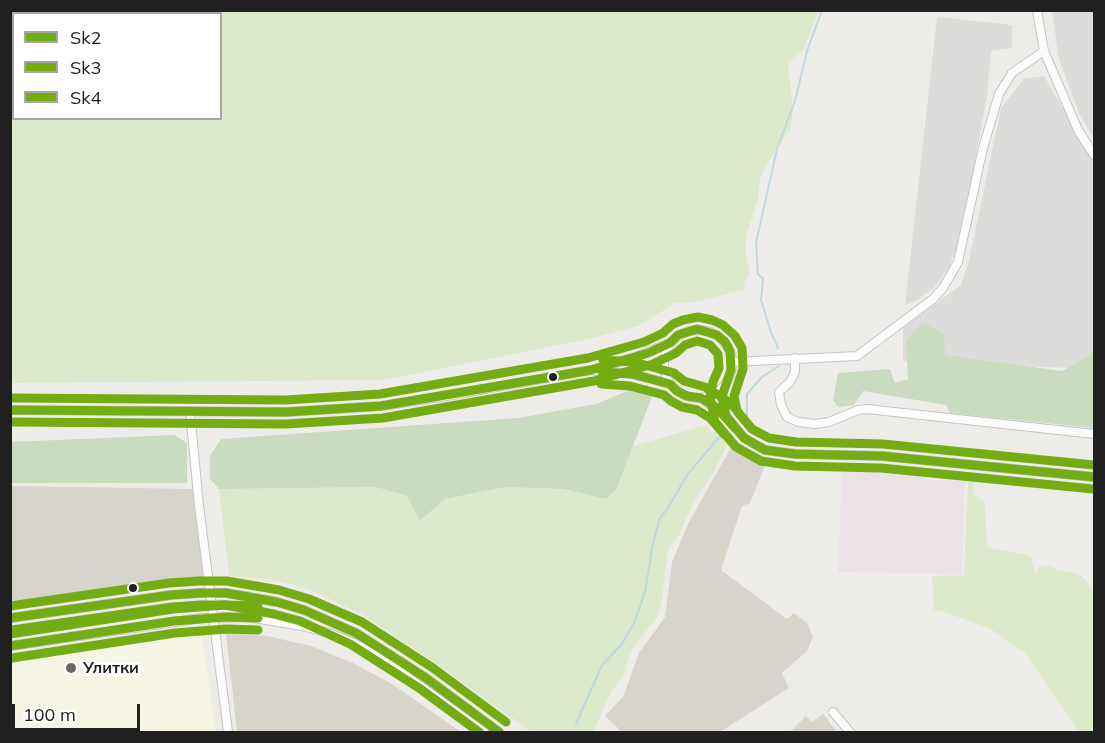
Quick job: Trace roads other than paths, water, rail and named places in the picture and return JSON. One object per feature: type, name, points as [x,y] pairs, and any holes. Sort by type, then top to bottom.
[{"type":"street","points":[[1037,10],[1044,51],[1078,130],[1095,155]]},
{"type":"street","points":[[732,362],[857,356],[933,299],[944,288],[958,262],[983,148],[999,94],[1012,73],[1044,51]]},
{"type":"street","points":[[10,410],[286,412],[381,406],[591,370],[633,358],[670,343],[687,331],[708,331],[725,342],[730,351],[731,370],[722,396],[726,416]]},
{"type":"street","points":[[670,343],[663,363],[665,374],[677,392],[702,398],[718,392],[724,386]]},
{"type":"street","points":[[795,358],[795,372],[790,382],[779,392],[781,405],[787,417],[798,422],[815,424],[829,422],[858,410],[867,409],[1095,434]]},
{"type":"street","points":[[591,370],[632,374],[670,384]]},
{"type":"street","points":[[702,398],[726,416],[744,438],[765,450],[795,454],[882,456],[1095,477]]},
{"type":"street","points":[[190,411],[199,506],[228,732]]},
{"type":"street","points":[[10,618],[171,595],[211,592],[277,602],[304,610],[356,633],[426,678],[499,732]]},
{"type":"street","points":[[10,645],[174,621],[214,618],[248,617],[302,626],[347,641],[383,659],[484,732]]},
{"type":"street","points":[[833,712],[850,732]]},
{"type":"waterway","points":[[778,348],[761,300],[763,279],[758,274],[756,243],[777,149],[795,101],[807,51],[822,10]]},
{"type":"waterway","points":[[747,418],[747,394],[762,377],[779,366]]},
{"type":"waterway","points":[[576,724],[602,665],[622,644],[634,623],[645,592],[653,543],[660,518],[687,475],[725,430]]},
{"type":"place","name":"Улитки","points":[[71,668]]}]
